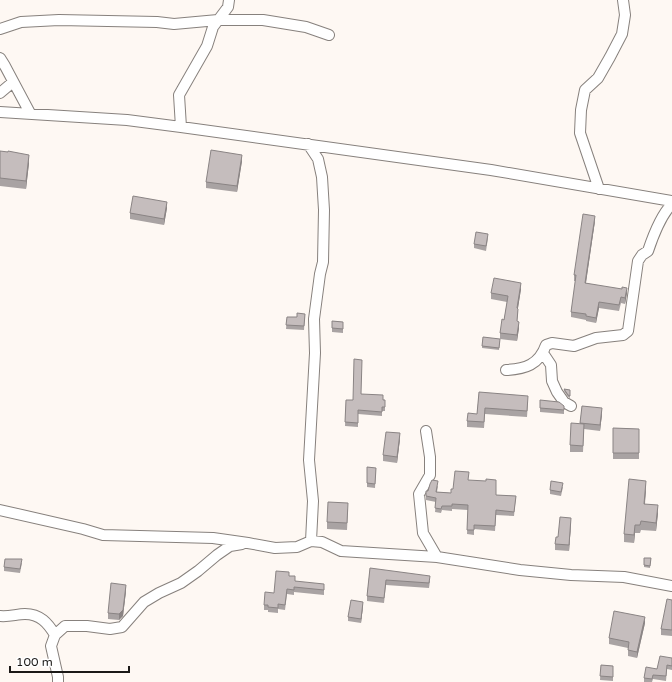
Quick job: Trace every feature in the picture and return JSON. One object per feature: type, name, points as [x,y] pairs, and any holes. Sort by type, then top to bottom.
[{"type":"street","points":[[181,127],[179,95],[207,46],[213,27],[228,7],[230,0]]},
{"type":"street","points":[[599,189],[580,133],[581,110],[585,90],[598,78],[622,34],[625,15],[623,0]]},
{"type":"street","points":[[0,29],[21,22],[157,22],[174,24],[218,20],[263,20],[306,27],[329,36]]},
{"type":"street","points":[[0,58],[30,113]]},
{"type":"street","points":[[0,93],[13,82]]},
{"type":"street","points":[[0,112],[127,120],[308,144],[491,170],[672,203]]},
{"type":"street","points":[[308,144],[318,159],[322,176],[324,210],[323,262],[314,319],[315,353],[309,460],[313,501],[311,541]]},
{"type":"street","points":[[506,370],[521,369],[538,360],[543,354],[546,345],[552,343],[574,346],[596,338],[623,335],[628,331],[638,261],[642,255],[648,251],[665,211],[672,203]]},
{"type":"street","points":[[543,354],[551,365],[552,381],[557,392],[564,402],[571,406]]},
{"type":"street","points":[[426,431],[430,457],[430,475],[419,494],[423,533],[438,557]]},
{"type":"street","points":[[0,510],[83,529],[102,535],[212,538],[275,548],[298,547],[311,541],[322,542],[341,551],[438,557],[520,570],[571,575],[624,576],[672,586]]},
{"type":"street","points":[[58,682],[50,646],[55,634],[65,626],[86,626],[110,629],[122,627],[144,602],[181,583],[230,546],[248,543]]},
{"type":"street","points":[[0,616],[25,614],[37,616],[48,624],[55,634]]},
{"type":"building","points":[[211,150],[242,155],[237,186],[206,182]]},
{"type":"building","points":[[0,151],[29,155],[26,181],[0,178]]},
{"type":"building","points":[[133,196],[167,202],[164,219],[130,213]]},
{"type":"building","points":[[583,214],[595,216],[585,283],[622,289],[622,287],[627,288],[625,298],[621,297],[619,305],[599,302],[596,318],[586,316],[586,314],[571,312],[576,275],[574,275]]},
{"type":"building","points":[[476,232],[488,234],[486,246],[474,244]]},
{"type":"building","points":[[494,278],[521,283],[517,308],[517,321],[519,322],[517,335],[500,333],[508,296],[491,293]]},
{"type":"building","points":[[297,313],[305,314],[304,326],[286,325],[287,317],[297,317]]},
{"type":"building","points":[[332,321],[343,322],[343,329],[332,328]]},
{"type":"building","points":[[483,337],[500,339],[499,348],[482,346]]},
{"type":"building","points":[[354,359],[362,360],[361,394],[383,395],[383,400],[385,400],[385,407],[382,407],[382,412],[358,410],[358,423],[345,422],[346,400],[353,400]]},
{"type":"building","points":[[564,389],[570,390],[570,396],[568,395]]},
{"type":"building","points":[[479,392],[528,396],[527,411],[485,408],[484,422],[467,421],[468,413],[477,414]]},
{"type":"building","points":[[540,400],[559,402],[564,406],[564,410],[540,408]]},
{"type":"building","points":[[582,406],[602,408],[600,425],[580,423]]},
{"type":"building","points":[[571,423],[584,424],[583,446],[570,445]]},
{"type":"building","points":[[613,428],[639,429],[639,453],[613,453]]},
{"type":"building","points":[[386,432],[400,433],[397,457],[383,455]]},
{"type":"building","points":[[367,467],[376,468],[375,484],[367,483]]},
{"type":"building","points":[[455,471],[469,472],[468,480],[496,480],[496,495],[516,496],[514,512],[496,510],[495,526],[474,525],[474,530],[467,530],[468,505],[452,504],[452,506],[442,506],[441,509],[435,508],[436,498],[426,496],[426,491],[428,491],[432,480],[438,481],[436,492],[451,493],[451,489],[453,489]]},
{"type":"building","points":[[629,479],[646,481],[644,504],[658,505],[656,523],[641,521],[640,525],[635,525],[634,535],[624,534]]},
{"type":"building","points":[[551,481],[563,483],[561,492],[550,490]]},
{"type":"building","points":[[328,502],[348,503],[347,523],[327,522]]},
{"type":"building","points":[[560,517],[571,518],[569,545],[555,544],[556,537],[558,537]]},
{"type":"building","points":[[644,558],[651,558],[650,566],[644,565]]},
{"type":"building","points":[[5,559],[22,559],[20,569],[4,567]]},
{"type":"building","points":[[370,568],[430,576],[429,583],[386,580],[384,598],[367,596]]},
{"type":"building","points":[[276,571],[289,572],[289,576],[295,576],[295,581],[324,584],[324,590],[294,587],[294,590],[287,589],[285,605],[278,604],[278,608],[268,607],[268,605],[264,605],[265,592],[274,593]]},
{"type":"building","points":[[111,583],[126,585],[123,610],[119,614],[108,613]]},
{"type":"building","points":[[667,599],[672,600],[672,630],[661,629]]},
{"type":"building","points":[[351,600],[363,602],[361,619],[348,617]]},
{"type":"building","points":[[614,611],[645,617],[637,652],[628,650],[629,642],[609,638]]},
{"type":"building","points":[[660,656],[672,658],[672,666],[667,665],[666,676],[653,675],[652,679],[644,678],[646,667],[657,669]]},
{"type":"building","points":[[601,665],[613,666],[613,677],[600,676]]}]
